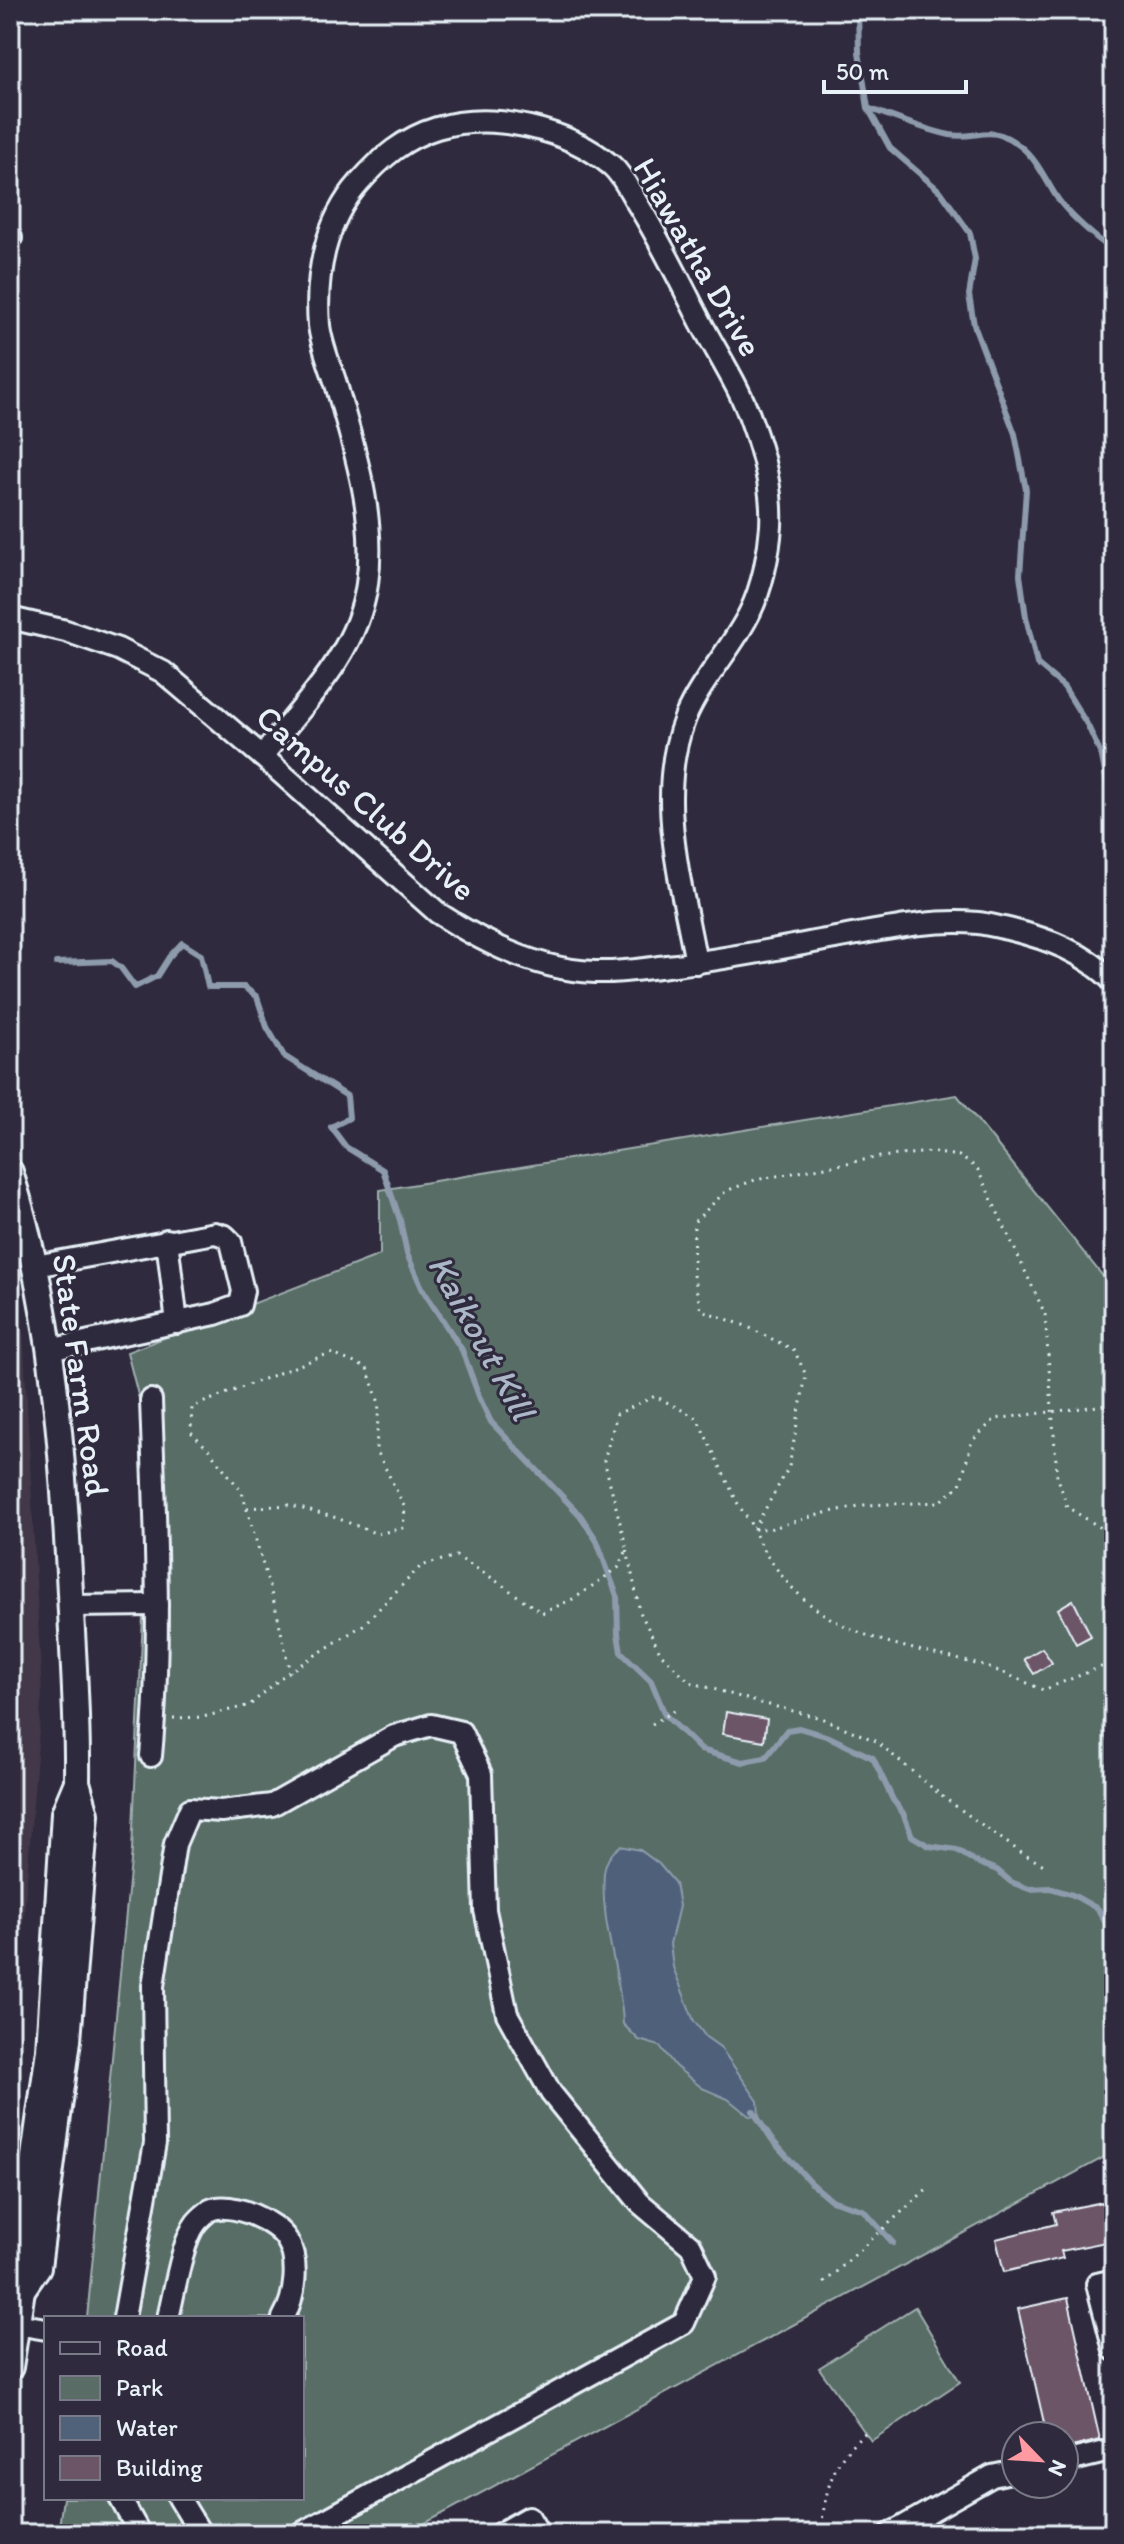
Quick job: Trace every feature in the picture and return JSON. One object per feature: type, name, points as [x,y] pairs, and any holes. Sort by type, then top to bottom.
[{"type":"main road","name":"State Farm Road","points":[[10,1172],[41,1288],[65,1484],[77,1782],[86,1814],[68,2040],[38,2267],[15,2319],[10,2367]]},
{"type":"street","name":"Hiawatha Drive","points":[[262,756],[350,640],[367,590],[370,556],[368,516],[358,463],[319,327],[323,256],[337,215],[349,194],[382,157],[419,133],[457,122],[497,121],[555,134],[593,152],[617,170],[650,223],[750,417],[769,483],[771,528],[760,588],[746,620],[694,700],[678,740],[671,810],[696,963]]},
{"type":"street","name":"Campus Club Drive","points":[[10,618],[66,631],[118,649],[163,672],[438,913],[506,951],[536,962],[592,972],[621,971],[696,963],[876,931],[944,922],[981,923],[1063,945],[1089,960],[1114,982]]},
{"type":"street","points":[[35,1266],[215,1233],[231,1242],[243,1291],[240,1305],[215,1314],[49,1350]]},
{"type":"street","points":[[167,1240],[177,1323]]},
{"type":"street","points":[[151,1400],[157,1605],[151,1756]]},
{"type":"street","points":[[71,1606],[157,1605]]},
{"type":"street","points":[[124,2316],[155,2143],[153,1986],[175,1844],[190,1809],[221,1811],[272,1805],[394,1736],[431,1725],[461,1732],[481,1774],[485,1910],[507,2014],[551,2093],[640,2203],[691,2246],[705,2276],[684,2323],[300,2534]]},
{"type":"street","points":[[168,2316],[186,2244],[195,2223],[210,2210],[237,2208],[275,2226],[289,2241],[294,2263],[292,2303],[284,2316]]},
{"type":"street","points":[[1114,2280],[1097,2284],[1114,2350]]},
{"type":"street","points":[[15,2319],[44,2328]]},
{"type":"street","points":[[1080,2458],[1114,2450]]},
{"type":"street","points":[[890,2534],[1000,2474]]},
{"type":"street","points":[[121,2500],[140,2534]]},
{"type":"street","points":[[180,2500],[201,2534]]},
{"type":"street","points":[[499,2534],[529,2517],[539,2534]]},
{"type":"path","points":[[754,1529],[789,1467],[806,1375],[794,1350],[746,1326],[701,1310],[693,1275],[694,1222],[726,1191],[755,1180],[880,1157],[930,1152],[959,1156],[977,1168],[1045,1314],[1057,1475],[1067,1507],[1114,1536]]},
{"type":"path","points":[[247,1508],[288,1505],[337,1518],[377,1534],[403,1528],[405,1508],[376,1449],[379,1403],[367,1368],[330,1353],[192,1407],[191,1432],[242,1492],[277,1613],[290,1672]]},
{"type":"path","points":[[1044,1865],[1023,1854],[943,1797],[876,1741],[821,1718],[690,1682],[661,1654],[640,1612],[604,1460],[617,1414],[655,1396],[697,1418],[761,1548],[794,1591],[833,1621],[874,1640],[982,1666],[1043,1690],[1114,1664]]},
{"type":"path","points":[[754,1529],[769,1529],[864,1505],[940,1502],[960,1485],[972,1441],[995,1419],[1114,1404]]},
{"type":"path","points":[[154,1719],[203,1717],[250,1705],[290,1672],[363,1625],[421,1566],[456,1556],[542,1613],[575,1598],[618,1568],[627,1550]]},
{"type":"path","points":[[652,1724],[678,1709]]},
{"type":"path","points":[[824,2283],[930,2186]]},
{"type":"path","points":[[821,2534],[829,2481],[849,2446],[865,2433]]},
{"type":"shaded area","points":[[20,1268],[42,1694],[10,2089],[10,1270]]},
{"type":"green space","points":[[957,1095],[1114,1290],[1114,2152],[405,2534],[58,2534],[63,2500],[304,2500],[304,2316],[87,2316],[132,1850],[151,1446],[127,1352],[380,1255],[380,1190]]},
{"type":"green space","points":[[915,2307],[960,2382],[871,2441],[819,2368]]},
{"type":"water","points":[[620,1846],[640,1850],[659,1864],[675,1883],[679,1906],[670,1944],[673,1967],[694,2021],[706,2037],[720,2047],[758,2101],[759,2115],[749,2116],[728,2099],[702,2088],[675,2066],[660,2046],[639,2040],[623,2024],[604,1892],[606,1865]]},
{"type":"building","points":[[1073,1600],[1091,1636],[1076,1644],[1058,1609]]},
{"type":"building","points":[[1042,1648],[1052,1663],[1034,1674],[1024,1659]]},
{"type":"building","points":[[726,1712],[767,1719],[764,1741],[723,1734]]},
{"type":"building","points":[[1103,2202],[1111,2241],[1061,2251],[1063,2258],[1004,2272],[996,2239],[1056,2224],[1053,2212]]},
{"type":"building","points":[[1068,2298],[1100,2440],[1080,2445],[1080,2420],[1043,2420],[1018,2309]]},
{"type":"waterway","points":[[858,10],[859,52],[868,108],[950,135],[992,133],[1010,139],[1031,157],[1067,210],[1114,250]]},
{"type":"waterway","points":[[868,108],[890,148],[941,192],[970,233],[975,259],[969,295],[974,325],[1015,434],[1026,490],[1020,575],[1037,664],[1064,687],[1088,726],[1102,757],[1108,788],[1114,798]]},
{"type":"waterway","name":"Kaikout Kill","points":[[56,963],[112,961],[135,987],[157,976],[182,943],[201,955],[208,987],[244,987],[257,997],[267,1027],[284,1056],[347,1096],[349,1118],[331,1127],[346,1147],[383,1170],[400,1220],[407,1254],[423,1290],[462,1350],[491,1422],[580,1515],[597,1541],[617,1596],[621,1652],[651,1681],[665,1715],[701,1750],[743,1762],[765,1758],[787,1730],[799,1728],[829,1737],[873,1758],[912,1836],[929,1846],[957,1850],[997,1870],[1011,1882],[1029,1889],[1050,1888],[1073,1895],[1098,1909],[1114,1938]]},
{"type":"waterway","points":[[753,2111],[771,2139],[811,2183],[831,2200],[863,2210],[893,2243]]}]
